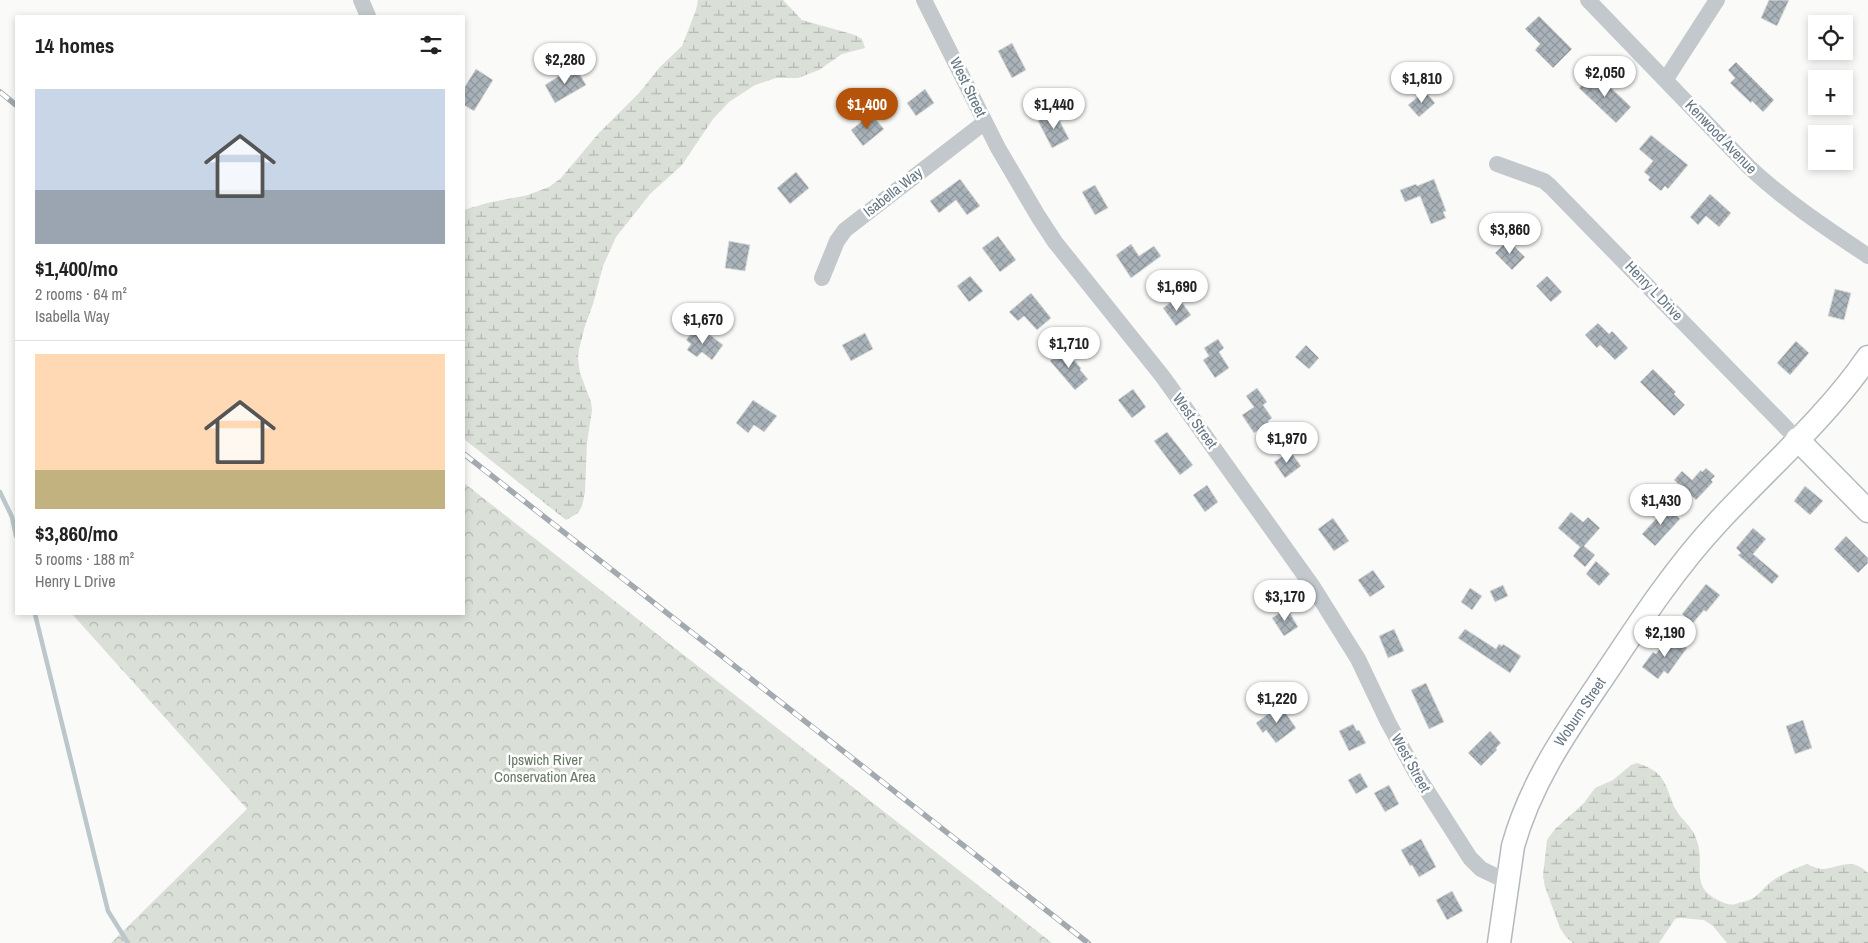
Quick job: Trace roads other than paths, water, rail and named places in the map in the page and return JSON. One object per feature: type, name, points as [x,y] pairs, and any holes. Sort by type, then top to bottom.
[{"type":"street","points":[[361,0],[368,15]]},
{"type":"street","name":"West Street","points":[[924,0],[984,122],[1018,185],[1055,242],[1163,377],[1336,622],[1362,667],[1417,775],[1470,858],[1481,870],[1508,882]]},
{"type":"street","name":"Kenwood Avenue","points":[[1588,0],[1666,79],[1707,124],[1772,188],[1817,222],[1868,256]]},
{"type":"street","points":[[1666,79],[1717,0]]},
{"type":"street","name":"Isabella Way","points":[[822,278],[837,241],[844,230],[984,122]]},
{"type":"street","name":"Henry L Drive","points":[[1497,164],[1544,182],[1553,188],[1797,439]]},
{"type":"street","name":"Woburn Street","points":[[1500,943],[1513,846],[1521,818],[1532,791],[1550,756],[1626,642],[1682,565],[1718,523],[1797,439],[1814,424],[1868,357]]},
{"type":"street","points":[[1797,439],[1868,510]]},
{"type":"waterway","points":[[0,492],[12,517],[15,531]]},
{"type":"waterway","points":[[35,615],[108,911],[128,943]]},
{"type":"railway","points":[[0,92],[15,104]]},
{"type":"railway","points":[[465,455],[1088,943]]},
{"type":"park label","name":"Ipswich River Conservation Area","points":[[545,768]]}]
